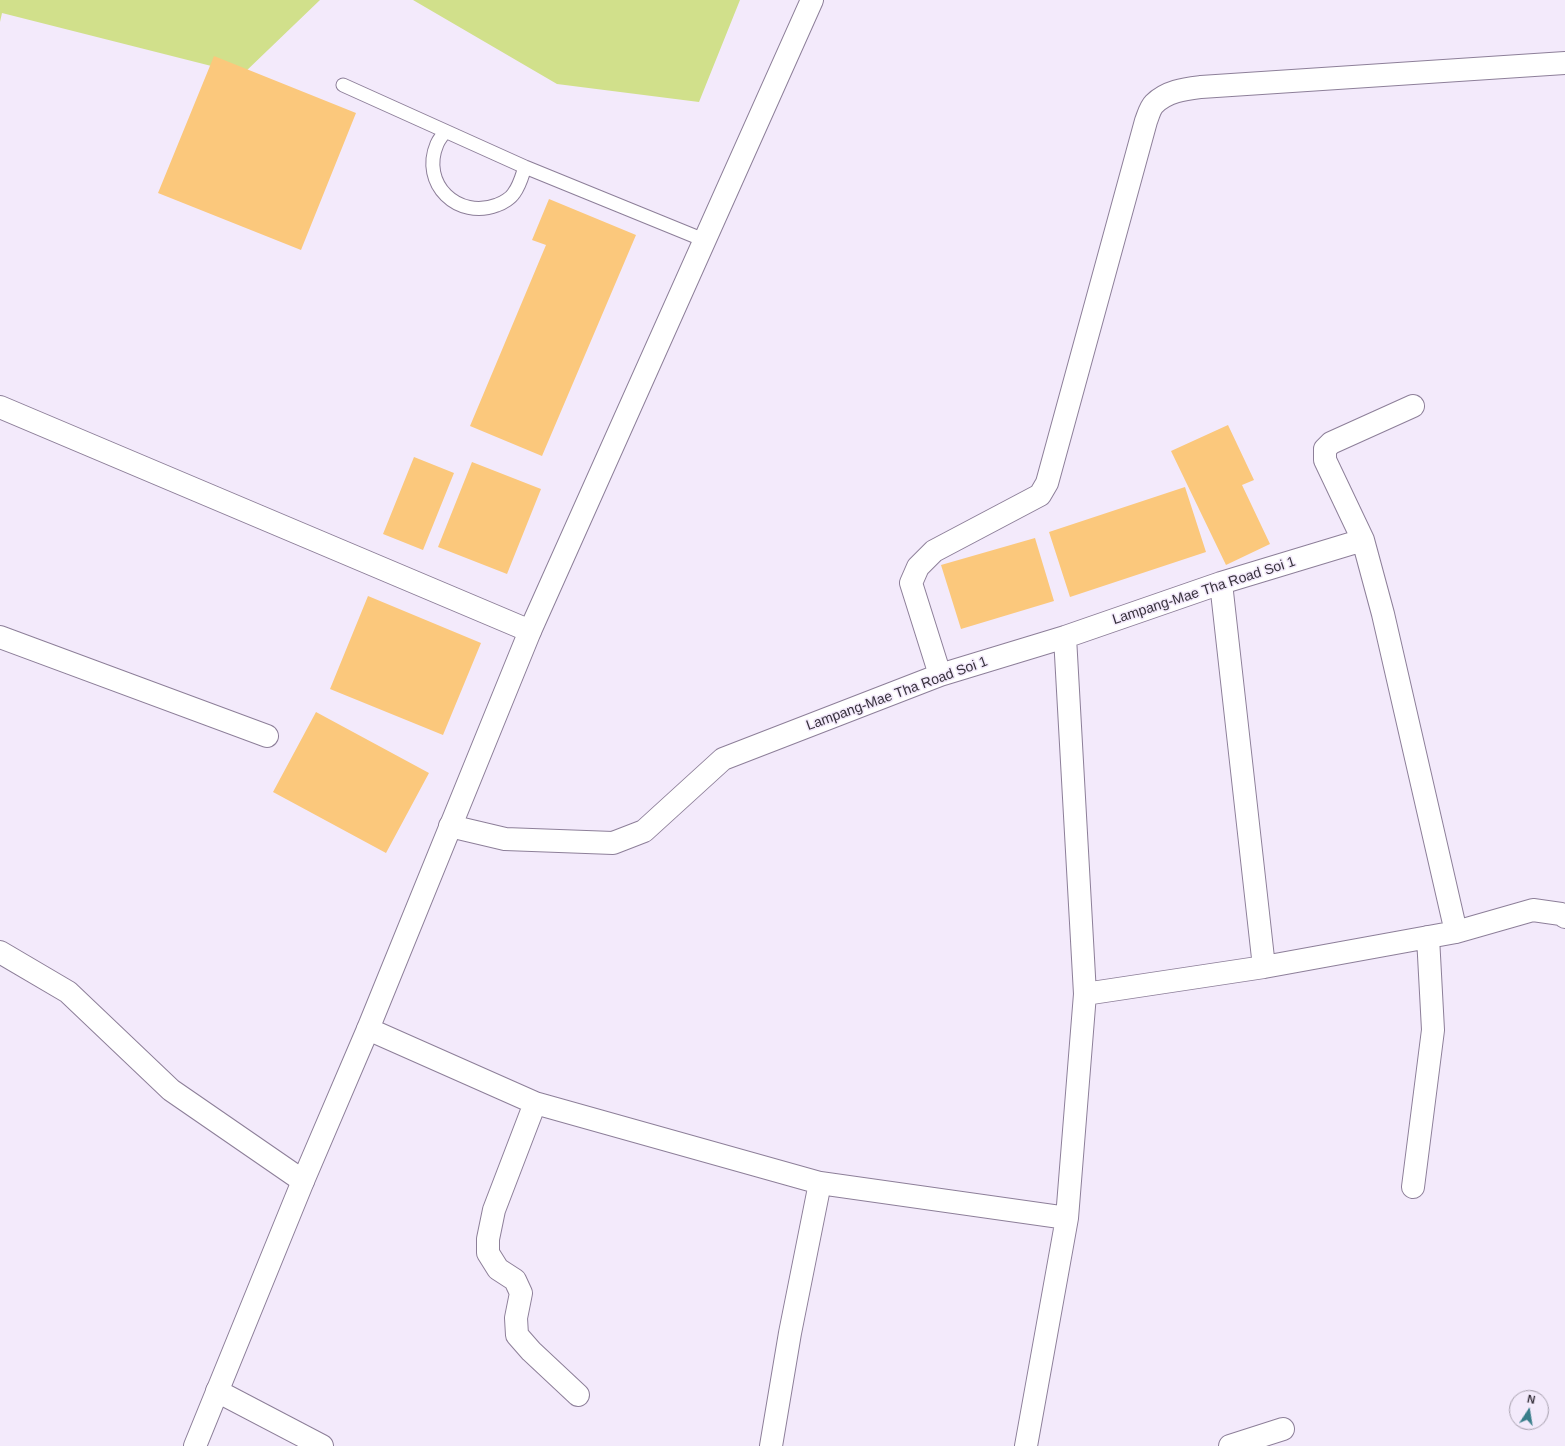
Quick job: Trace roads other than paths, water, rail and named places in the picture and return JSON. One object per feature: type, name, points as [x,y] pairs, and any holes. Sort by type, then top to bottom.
[{"type":"street","points":[[195,1446],[216,1391],[303,1181],[368,1029],[530,630],[812,0]]},
{"type":"street","points":[[940,675],[911,583],[918,566],[934,551],[1040,495],[1047,483],[1146,121],[1153,105],[1167,95],[1183,89],[1201,87],[1565,63]]},
{"type":"street","points":[[1413,406],[1331,443],[1325,449],[1325,460],[1363,540],[1383,614],[1456,932]]},
{"type":"street","points":[[0,407],[530,630]]},
{"type":"street","name":"Lampang-Mae Tha Road Soi 1","points":[[450,826],[505,839],[613,843],[644,831],[723,759],[940,675],[1065,637],[1221,583],[1363,540]]},
{"type":"street","points":[[1221,583],[1264,967]]},
{"type":"street","points":[[0,636],[267,736]]},
{"type":"street","points":[[1026,1446],[1067,1218],[1085,994],[1065,637]]},
{"type":"street","points":[[1085,994],[1264,967],[1456,932],[1533,910],[1561,914],[1565,917]]},
{"type":"street","points":[[1413,1187],[1433,1030],[1428,937]]},
{"type":"street","points":[[0,952],[68,992],[170,1090],[303,1181]]},
{"type":"street","points":[[368,1029],[535,1103],[820,1183],[1067,1218]]},
{"type":"street","points":[[535,1103],[494,1210],[488,1239],[488,1253],[498,1269],[515,1280],[520,1292],[516,1318],[517,1335],[531,1351],[578,1395]]},
{"type":"street","points":[[772,1446],[790,1332],[820,1183]]},
{"type":"street","points":[[216,1391],[322,1446]]},
{"type":"street","points":[[1230,1446],[1283,1429]]},
{"type":"lane","points":[[343,85],[525,167],[704,240]]},
{"type":"lane","points":[[445,131],[437,143],[433,157],[433,172],[438,186],[447,197],[460,205],[474,209],[488,208],[502,203],[514,194],[521,181],[525,167]]}]
